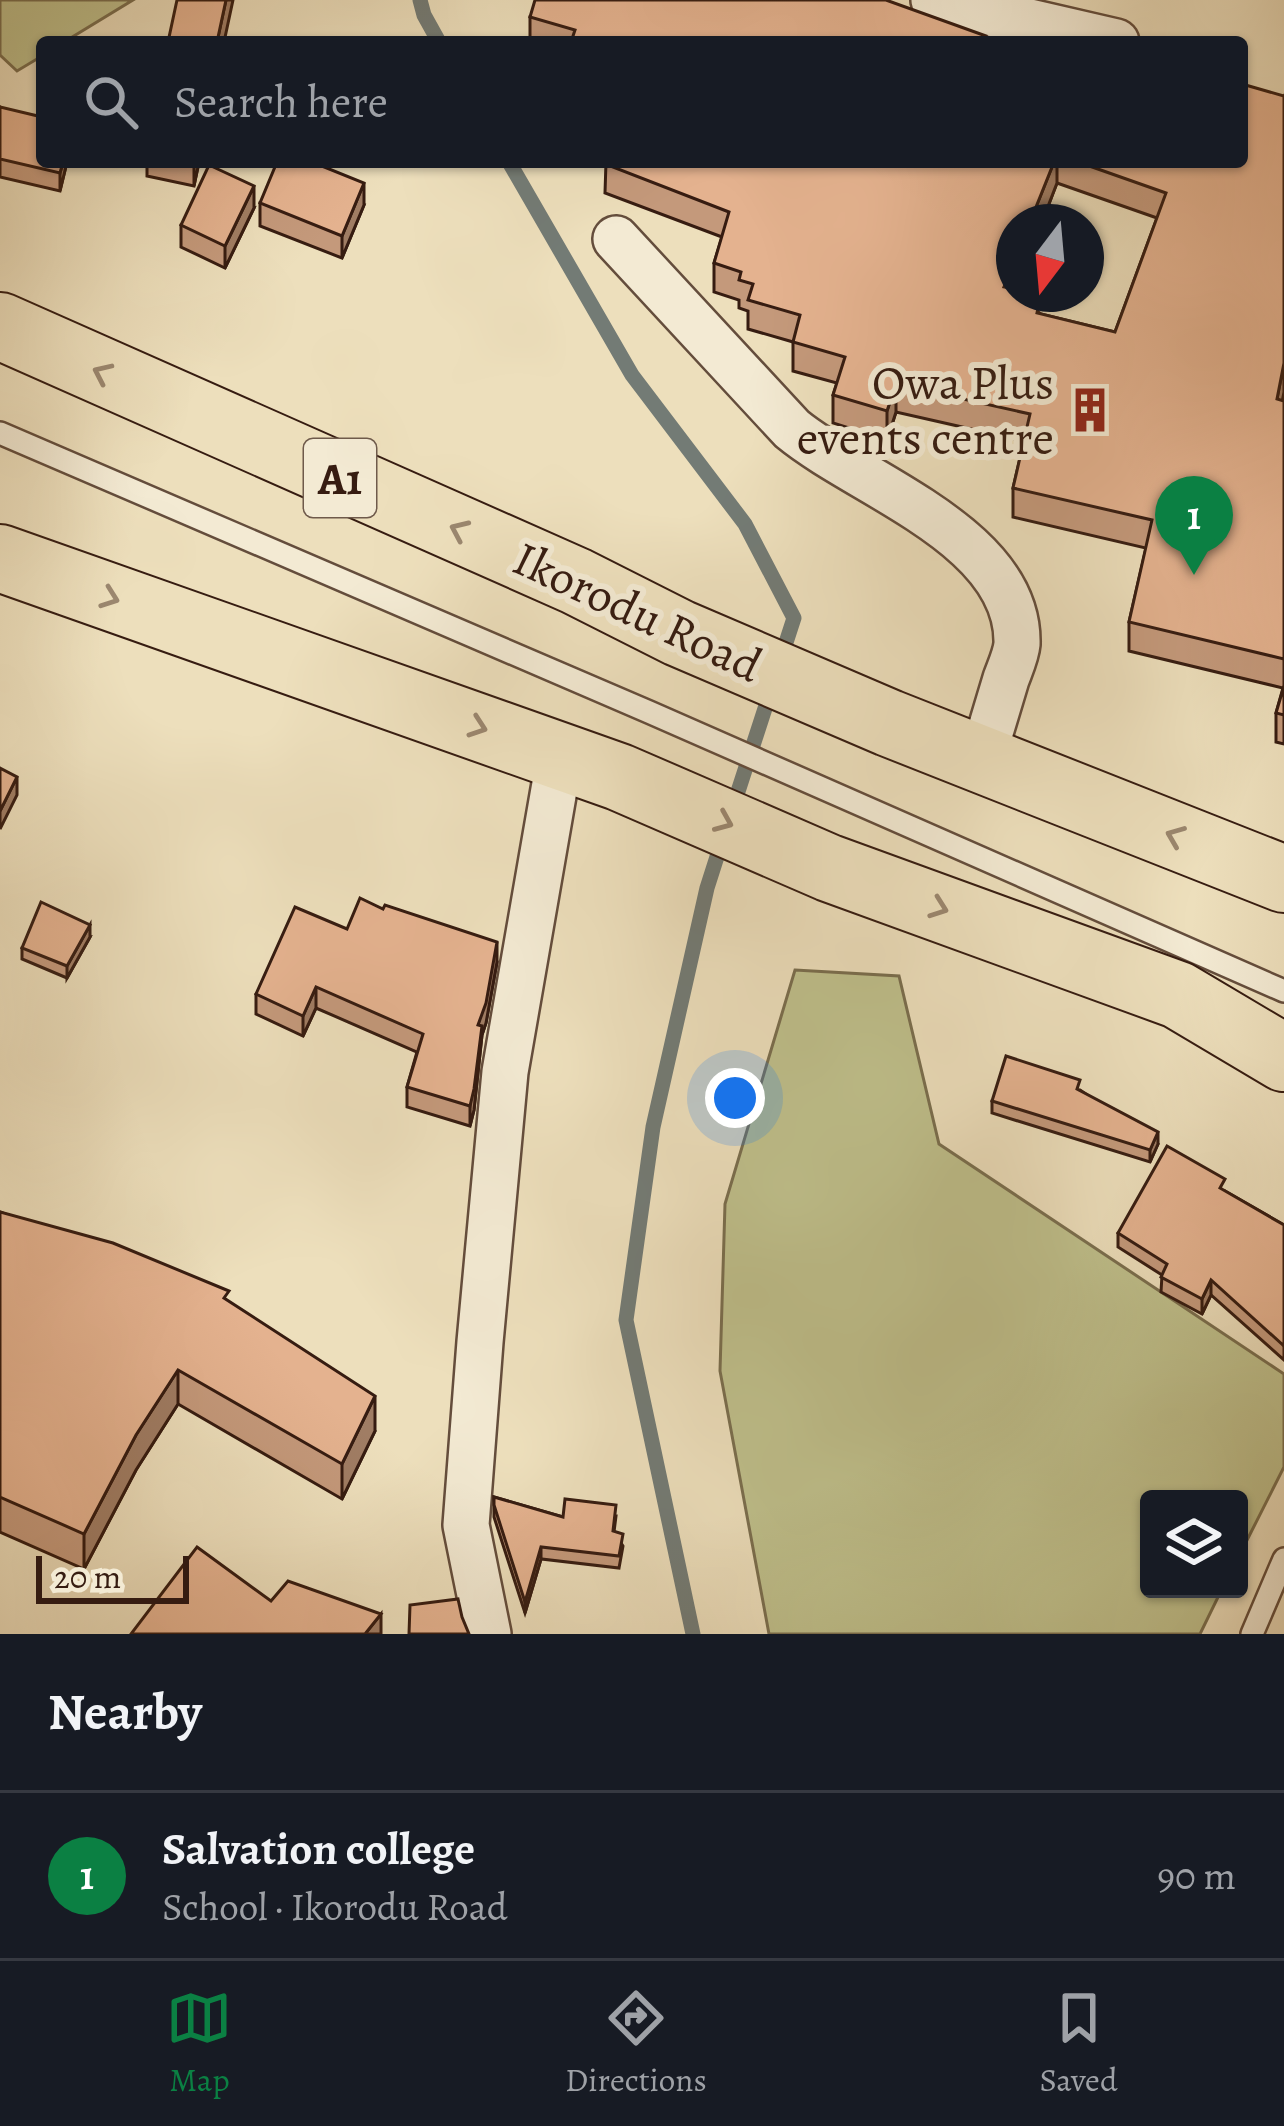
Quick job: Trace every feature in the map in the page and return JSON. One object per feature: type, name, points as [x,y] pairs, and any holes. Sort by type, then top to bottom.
[{"type":"highway","name":"Ikorodu Road","points":[[0,326],[576,581],[679,633],[889,723],[1284,880]]},
{"type":"highway","points":[[0,558],[589,766],[829,868],[1178,995],[1284,1058]]},
{"type":"street","points":[[934,0],[1113,27]]},
{"type":"street","points":[[616,239],[792,429],[818,451],[943,524],[982,560],[1010,597],[1017,645],[982,760]]},
{"type":"street","points":[[488,1634],[466,1526],[505,1072],[589,766]]},
{"type":"lane","points":[[0,433],[1284,992]]},
{"type":"lane","points":[[1178,995],[1284,1079]]},
{"type":"lane","points":[[1252,1634],[1284,1559]]},
{"type":"green space","points":[[0,0],[133,0],[74,36],[36,36],[36,60],[17,71],[0,55]]},
{"type":"green space","points":[[795,970],[899,976],[939,1144],[1284,1374],[1284,1467],[1248,1538],[1248,1490],[1140,1490],[1140,1598],[1218,1598],[1200,1634],[769,1634],[720,1371],[725,1204]]},
{"type":"building","points":[[177,0],[226,0],[218,36],[169,36]]},
{"type":"building","points":[[535,0],[886,0],[986,36],[573,36],[575,30],[530,17]]},
{"type":"building","points":[[1248,86],[1284,96],[1284,363],[1277,399],[1284,401],[1284,659],[1129,622],[1152,520],[1013,488],[1030,414],[896,384],[887,411],[833,395],[845,357],[793,342],[800,315],[748,300],[753,284],[739,280],[741,272],[714,263],[729,212],[615,168],[1052,168],[1037,204],[996,204],[996,312],[1037,312],[1115,332],[1166,193],[1095,168],[1248,168]]},
{"type":"building","points":[[0,107],[36,116],[36,167],[0,159]]},
{"type":"building","points":[[208,168],[254,186],[225,246],[181,225]]},
{"type":"building","points":[[275,168],[327,168],[364,183],[342,236],[260,203]]},
{"type":"building","points":[[1284,686],[1284,715],[1276,713]]},
{"type":"building","points":[[0,768],[17,777],[0,811]]},
{"type":"building","points":[[360,898],[497,942],[478,1025],[482,1026],[470,1106],[407,1087],[423,1034],[316,987],[303,1016],[256,994],[295,907],[347,929]]},
{"type":"building","points":[[41,902],[90,925],[67,966],[22,948]]},
{"type":"building","points":[[1006,1056],[1080,1080],[1077,1089],[1158,1132],[1150,1150],[992,1101]]},
{"type":"building","points":[[1167,1146],[1225,1179],[1220,1188],[1284,1225],[1284,1346],[1211,1280],[1202,1299],[1161,1277],[1167,1264],[1118,1233]]},
{"type":"building","points":[[0,1212],[113,1243],[229,1291],[224,1298],[375,1396],[342,1464],[178,1370],[136,1435],[84,1534],[0,1497]]},
{"type":"building","points":[[494,1497],[563,1517],[565,1499],[616,1505],[613,1531],[623,1534],[619,1556],[541,1547],[525,1602]]},
{"type":"building","points":[[197,1547],[271,1601],[288,1581],[381,1614],[365,1634],[131,1634]]},
{"type":"building","points":[[458,1599],[469,1634],[409,1634],[410,1605]]},
{"type":"waterway","points":[[420,0],[436,36]]},
{"type":"waterway","points":[[512,168],[632,375],[745,524],[794,618],[780,661]]},
{"type":"waterway","points":[[732,810],[771,690]]},
{"type":"waterway","points":[[693,1634],[626,1320],[653,1127],[707,888],[723,838]]},
{"type":"place","name":"Owa Plus events centre","points":[[1090,410]]},
{"type":"place","name":"Salvation college","points":[[1194,575]]}]
